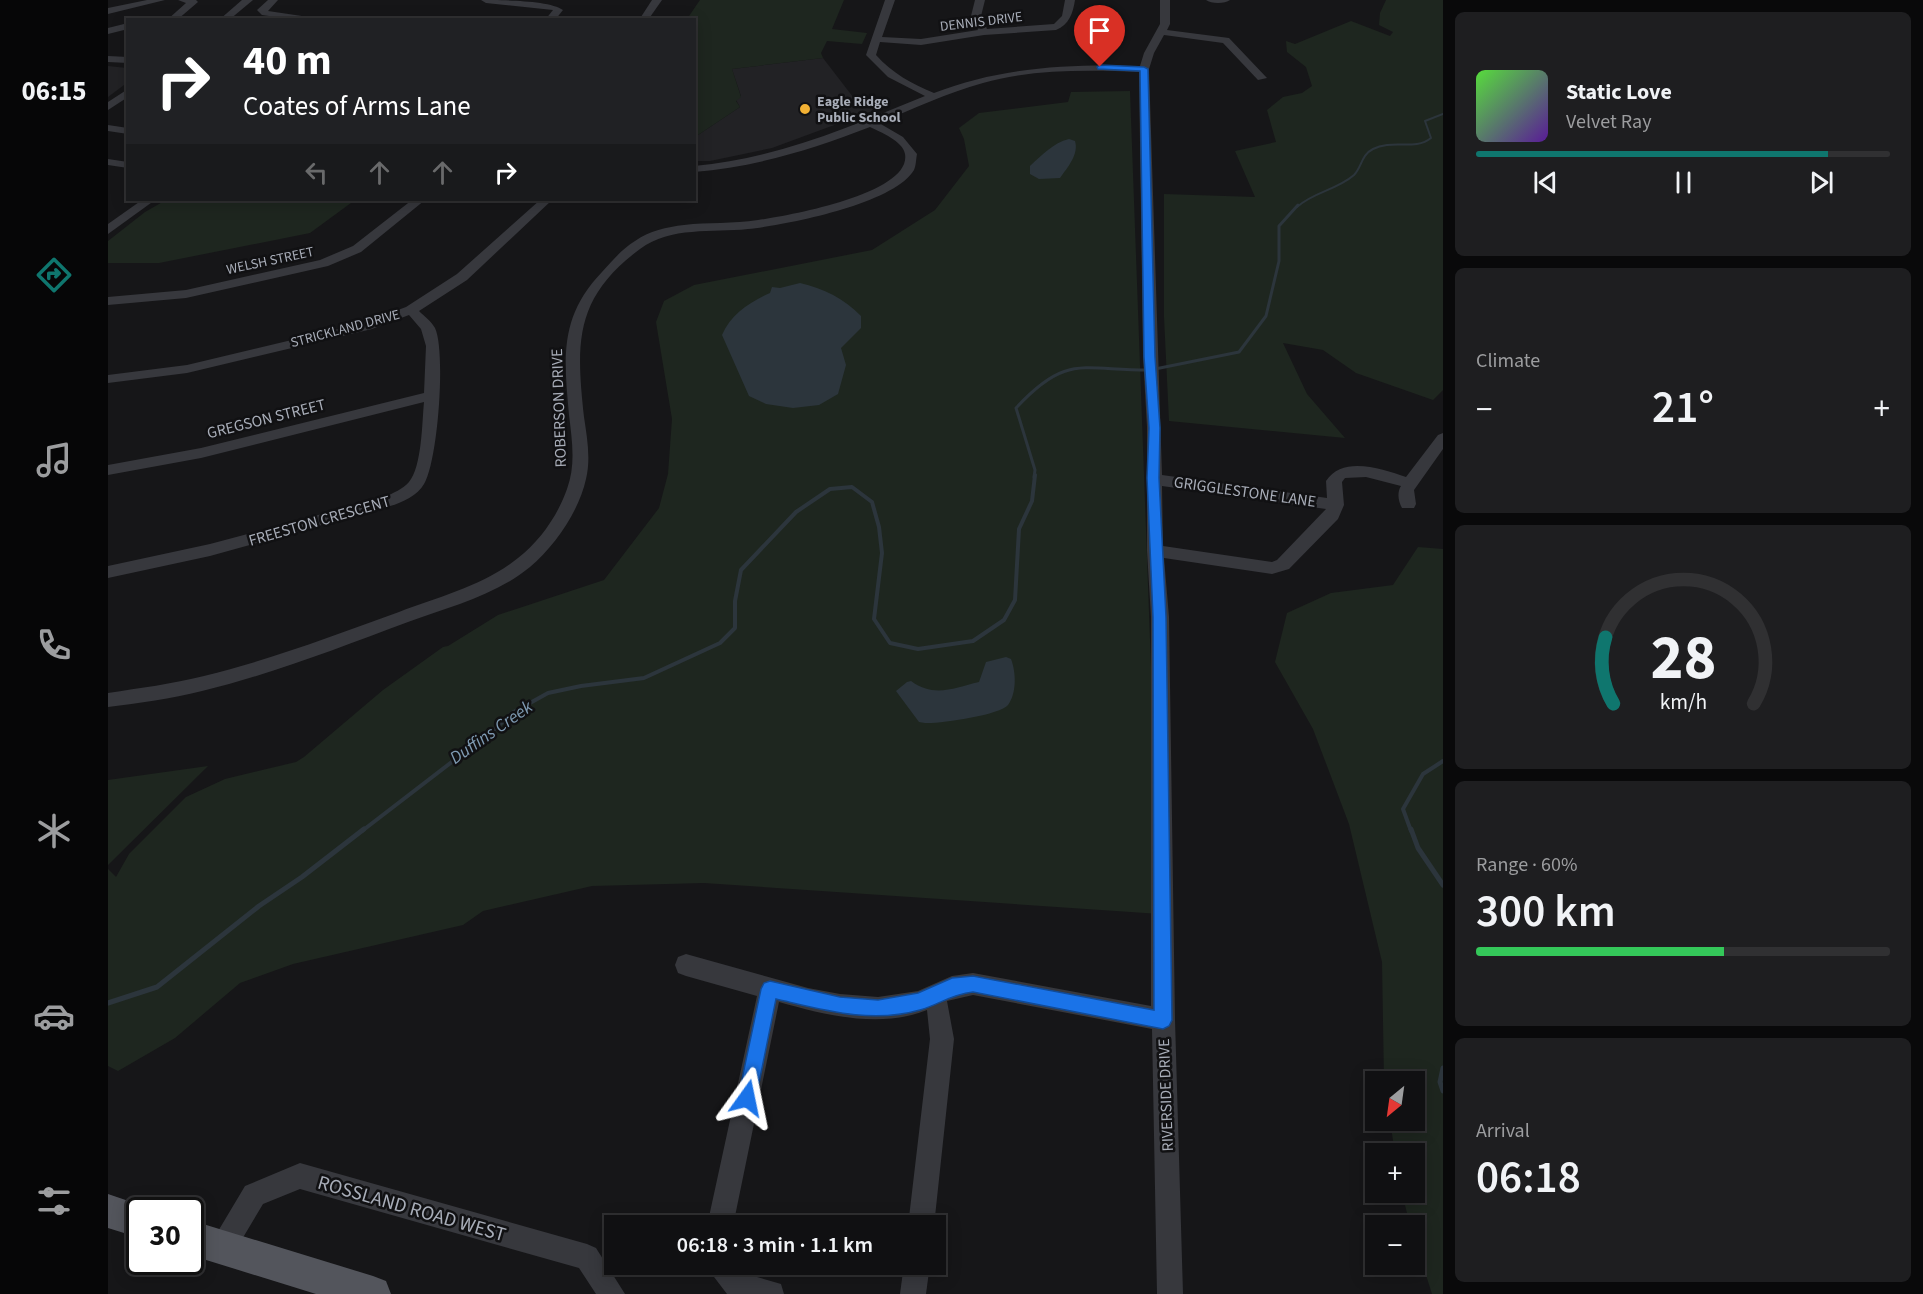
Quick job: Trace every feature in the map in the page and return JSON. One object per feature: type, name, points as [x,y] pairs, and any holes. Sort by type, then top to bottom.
[{"type":"main road","points":[[108,1211],[126,1217]]},
{"type":"main road","name":"ROSSLAND ROAD WEST","points":[[207,1242],[373,1294]]},
{"type":"street","points":[[108,11],[160,0]]},
{"type":"street","points":[[173,18],[193,2],[183,0]]},
{"type":"street","points":[[226,18],[248,0]]},
{"type":"street","points":[[273,0],[262,10],[265,13],[308,18]]},
{"type":"street","points":[[486,0],[554,7],[558,10],[551,18]]},
{"type":"street","points":[[644,18],[657,0]]},
{"type":"street","points":[[890,0],[871,55],[902,82],[933,96]]},
{"type":"street","points":[[980,0],[976,16],[984,32]]},
{"type":"street","name":"DENNIS DRIVE","points":[[876,39],[921,42],[984,32],[1056,27],[1063,23],[1069,13],[1070,0]]},
{"type":"street","points":[[696,169],[724,167],[757,160],[826,140],[933,96],[982,80],[1023,72],[1074,68],[1144,69],[1149,53],[1165,24],[1165,0]]},
{"type":"street","points":[[1211,0],[1225,0]]},
{"type":"street","points":[[108,32],[126,27]]},
{"type":"street","points":[[108,32],[126,33]]},
{"type":"street","points":[[1162,32],[1226,40],[1262,78]]},
{"type":"street","points":[[108,59],[126,60]]},
{"type":"street","name":"RIVERSIDE DRIVE","points":[[1144,69],[1151,393],[1154,428],[1155,551],[1160,617],[1163,1020],[1170,1294]]},
{"type":"street","points":[[108,107],[126,94]]},
{"type":"street","name":"ROBERSON DRIVE","points":[[108,700],[188,687],[279,660],[450,599],[490,583],[524,563],[544,544],[578,481],[580,456],[574,396],[573,334],[577,315],[585,298],[632,248],[646,239],[680,231],[755,224],[805,215],[878,192],[899,181],[912,165],[911,152],[902,142],[871,123]]},
{"type":"street","points":[[108,128],[126,131]]},
{"type":"street","points":[[108,162],[126,165]]},
{"type":"street","points":[[108,230],[148,201]]},
{"type":"street","name":"WELSH STREET","points":[[108,301],[186,294],[324,263],[357,249],[418,201]]},
{"type":"street","name":"STRICKLAND DRIVE","points":[[108,379],[187,369],[367,326],[411,310],[462,277],[545,201]]},
{"type":"street","name":"FREESTON CRESCENT","points":[[108,572],[210,550],[390,501],[408,492],[419,482],[425,461],[433,346],[428,328],[411,310]]},
{"type":"street","name":"GREGSON STREET","points":[[108,470],[201,453],[430,396]]},
{"type":"street","points":[[1408,504],[1406,490],[1443,438]]},
{"type":"street","points":[[1155,551],[1272,568],[1283,565],[1332,515],[1336,505],[1334,481],[1340,474],[1345,472],[1383,475],[1410,483]]},
{"type":"street","name":"GRIGGLESTONE LANE","points":[[1153,478],[1336,505]]},
{"type":"street","points":[[686,965],[770,989],[840,1005],[878,1008],[920,1002],[952,987],[973,984],[1163,1020]]},
{"type":"street","points":[[722,1215],[770,989]]},
{"type":"street","points":[[922,1215],[942,1039],[934,994]]},
{"type":"street","name":"ROSSLAND ROAD WEST","points":[[207,1242],[254,1195],[300,1176],[587,1257],[612,1294]]},
{"type":"street","points":[[728,1275],[735,1284],[771,1294]]},
{"type":"street","points":[[913,1294],[916,1275]]},
{"type":"shaded area","points":[[700,0],[844,0],[832,29],[867,33],[862,44],[827,41],[821,53],[823,58],[732,69],[741,97],[736,101],[740,107],[696,136],[696,18],[688,18]]},
{"type":"shaded area","points":[[1386,0],[1443,0],[1443,390],[1433,400],[1356,373],[1323,350],[1283,343],[1307,394],[1345,438],[1169,421],[1164,317],[1164,194],[1255,197],[1235,151],[1276,142],[1267,110],[1283,97],[1302,93],[1312,86],[1306,67],[1287,52],[1286,41],[1295,44],[1351,21],[1390,36],[1393,32],[1379,25],[1380,13]]},
{"type":"shaded area","name":"Eagle Ridge Public School","points":[[823,58],[853,97],[875,110],[772,148],[710,161],[696,161],[696,136],[740,107],[736,100],[741,96],[732,69]]},
{"type":"shaded area","points":[[108,66],[126,68],[126,84],[108,97]]},
{"type":"shaded area","points":[[1130,91],[1160,914],[704,883],[592,886],[483,911],[463,925],[293,964],[240,983],[175,1038],[118,1071],[108,1066],[108,869],[116,877],[129,854],[186,797],[225,779],[296,762],[383,690],[443,647],[498,615],[604,580],[659,508],[668,474],[672,419],[656,322],[664,301],[694,285],[872,250],[935,210],[969,166],[964,139],[959,128],[979,113],[1068,102],[1071,92]]},
{"type":"shaded area","points":[[1069,139],[1075,141],[1075,151],[1060,178],[1039,179],[1030,174],[1030,166],[1053,146]]},
{"type":"shaded area","points":[[164,201],[354,201],[310,233],[159,263],[108,263],[108,241],[145,212]]},
{"type":"shaded area","points":[[800,283],[825,291],[848,304],[861,316],[861,328],[841,348],[846,365],[838,394],[819,405],[793,408],[766,404],[749,396],[722,335],[736,315],[755,300],[770,293],[772,287],[780,288]]},
{"type":"shaded area","points":[[1418,547],[1443,549],[1443,1294],[1432,1294],[1425,1272],[1425,1215],[1408,1215],[1404,1203],[1425,1203],[1425,1143],[1393,1143],[1392,1131],[1425,1131],[1425,1071],[1384,1071],[1382,962],[1349,824],[1313,729],[1275,662],[1287,613],[1331,593],[1393,585]]},
{"type":"shaded area","points":[[1006,657],[1011,659],[1014,670],[1013,695],[1008,705],[994,712],[955,720],[919,722],[896,691],[911,681],[936,690],[953,689],[979,682],[986,662]]},
{"type":"shaded area","points":[[208,766],[108,865],[108,780]]},
{"type":"waterway","name":"Duffins Creek","points":[[1297,207],[1354,175],[1366,154],[1373,149],[1380,146],[1425,142],[1431,138],[1425,121],[1443,114]]},
{"type":"waterway","name":"Duffins Creek","points":[[1155,369],[1239,352],[1266,316],[1279,261],[1279,226],[1298,205]]},
{"type":"waterway","name":"Duffins Creek","points":[[1034,477],[1035,470],[1016,408],[1033,391],[1048,379],[1062,372],[1076,369],[1147,370]]},
{"type":"waterway","name":"Duffins Creek","points":[[362,831],[496,728],[512,713],[548,693],[581,686],[644,678],[720,643],[735,628],[735,601],[741,570],[796,512],[830,489],[852,487],[872,502],[879,527],[882,553],[874,619],[890,643],[918,649],[973,641],[1004,620],[1015,600],[1019,529],[1032,501],[1035,475]]},
{"type":"waterway","points":[[1411,831],[1403,809],[1423,774],[1443,761]]},
{"type":"waterway","name":"Duffins Creek","points":[[108,1003],[157,987],[259,906],[302,877],[364,829]]},
{"type":"waterway","points":[[1411,829],[1418,848],[1443,885]]},
{"type":"waterway","points":[[1443,1068],[1440,1082],[1443,1091]]},
{"type":"place","name":"Eagle Ridge Public School","points":[[805,109]]},
{"type":"route","points":[[747,1098],[770,989],[840,1005],[878,1008],[920,1002],[952,987],[973,984],[1163,1020],[1160,617],[1155,551],[1154,428],[1151,393],[1144,69],[1100,67]]}]
